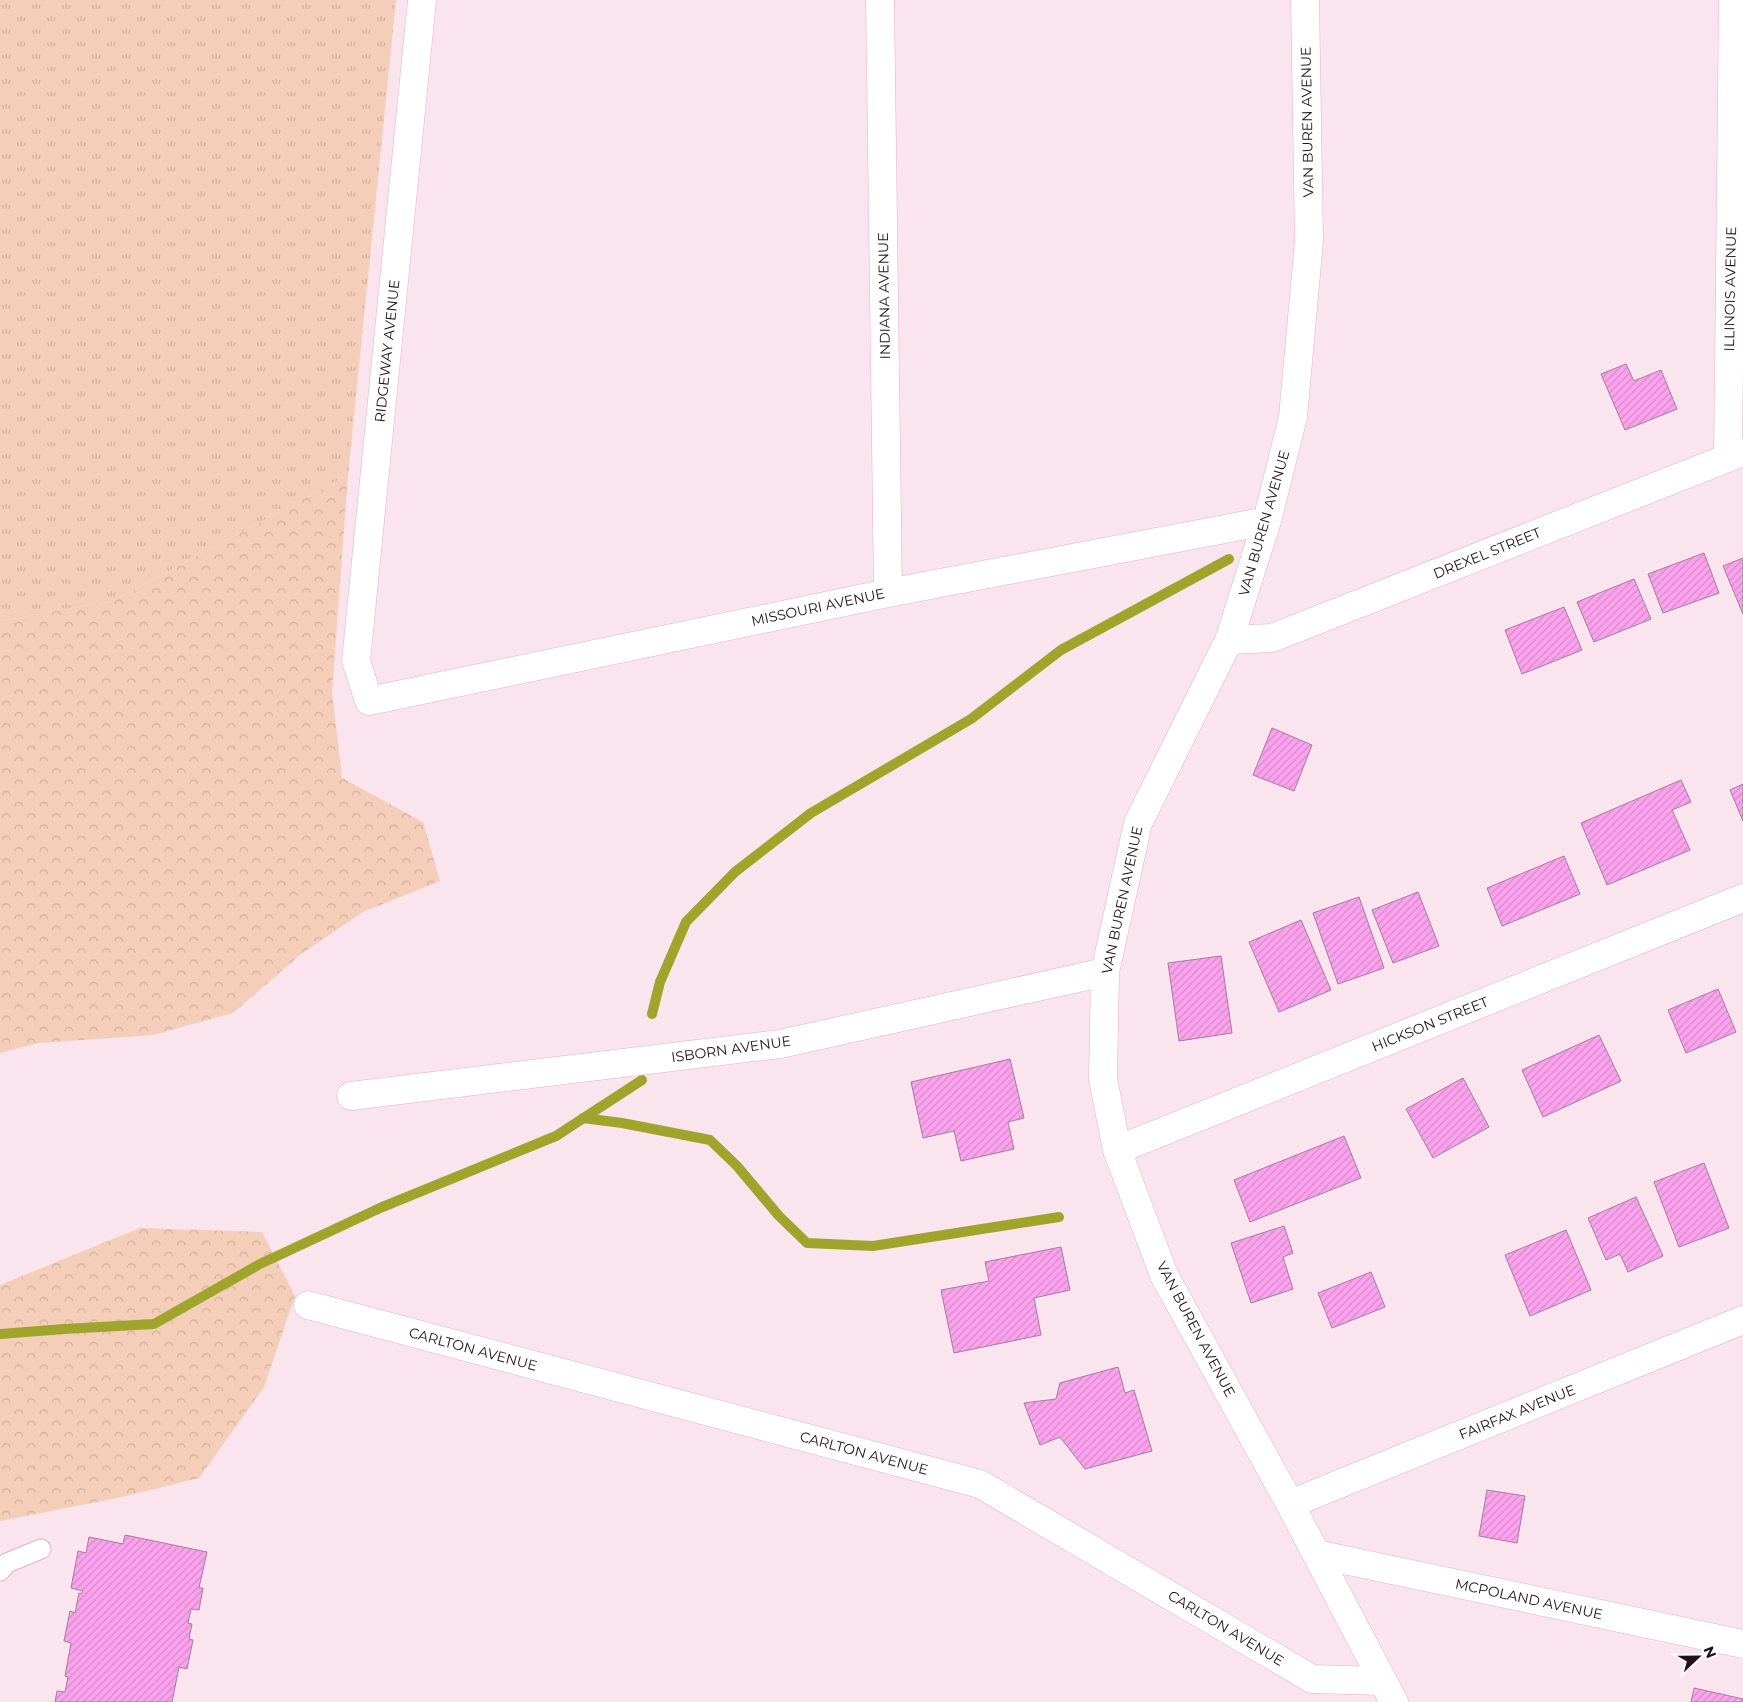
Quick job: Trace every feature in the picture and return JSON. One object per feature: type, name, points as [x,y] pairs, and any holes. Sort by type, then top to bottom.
[{"type":"street","name":"RIDGEWAY AVENUE","points":[[370,701],[356,661],[422,0]]},
{"type":"street","name":"INDIANA AVENUE","points":[[880,0],[888,593]]},
{"type":"street","name":"VAN BUREN AVENUE","points":[[1305,0],[1309,241],[1293,417],[1267,521],[1229,640],[1138,823],[1105,972],[1103,1079],[1118,1150],[1164,1275],[1316,1554],[1382,1695]]},
{"type":"street","name":"ILLINOIS AVENUE","points":[[1733,0],[1735,455]]},
{"type":"street","name":"DREXEL STREET","points":[[1229,640],[1272,638],[1735,455]]},
{"type":"street","name":"MISSOURI AVENUE","points":[[370,701],[888,593],[1267,521]]},
{"type":"street","name":"HICKSON STREET","points":[[1118,1150],[1743,898]]},
{"type":"street","name":"ISBORN AVENUE","points":[[351,1096],[780,1044],[1105,972]]},
{"type":"street","name":"CARLTON AVENUE","points":[[308,1305],[980,1484],[1312,1680],[1382,1695]]},
{"type":"street","name":"FAIRFAX AVENUE","points":[[1290,1504],[1743,1320]]},
{"type":"street","name":"MCPOLAND AVENUE","points":[[1316,1554],[1743,1644]]},
{"type":"lane","points":[[0,1571],[7,1562],[41,1549]]},
{"type":"green space","points":[[0,0],[396,0],[348,475],[113,601],[0,621]]},
{"type":"green space","points":[[348,475],[332,692],[342,778],[423,822],[440,881],[363,912],[301,954],[233,1013],[153,1035],[38,1043],[0,1053],[0,621],[113,601]]},
{"type":"green space","points":[[140,1228],[262,1232],[295,1296],[264,1387],[199,1478],[122,1497],[0,1521],[0,1285]]},
{"type":"building","points":[[1626,364],[1634,381],[1661,370],[1677,409],[1625,430],[1601,374]]},
{"type":"building","points":[[1704,553],[1719,593],[1663,613],[1648,574]]},
{"type":"building","points":[[1743,558],[1743,614],[1723,566]]},
{"type":"building","points":[[1634,579],[1651,619],[1594,642],[1577,602]]},
{"type":"building","points":[[1564,607],[1582,650],[1522,674],[1505,630]]},
{"type":"building","points":[[1272,728],[1312,745],[1294,791],[1253,775]]},
{"type":"building","points":[[1681,780],[1691,802],[1672,810],[1690,850],[1607,885],[1581,823]]},
{"type":"building","points":[[1743,784],[1743,821],[1730,790]]},
{"type":"building","points":[[1564,856],[1580,894],[1502,926],[1487,888]]},
{"type":"building","points":[[1418,892],[1439,946],[1393,963],[1372,910]]},
{"type":"building","points":[[1359,897],[1384,968],[1338,984],[1313,913]]},
{"type":"building","points":[[1301,920],[1331,990],[1279,1012],[1249,942]]},
{"type":"building","points":[[1221,956],[1232,1033],[1179,1041],[1168,963]]},
{"type":"building","points":[[1718,989],[1736,1032],[1686,1053],[1668,1010]]},
{"type":"building","points":[[1599,1035],[1621,1081],[1543,1117],[1522,1070]]},
{"type":"building","points":[[1010,1059],[1024,1118],[1008,1122],[1014,1149],[961,1161],[954,1131],[923,1138],[911,1082]]},
{"type":"building","points":[[1463,1078],[1489,1127],[1433,1158],[1406,1109]]},
{"type":"building","points":[[1344,1136],[1361,1178],[1250,1222],[1234,1180]]},
{"type":"building","points":[[1704,1163],[1729,1228],[1679,1247],[1654,1182]]},
{"type":"building","points":[[1636,1197],[1663,1256],[1628,1272],[1620,1254],[1606,1260],[1588,1218]]},
{"type":"building","points":[[1284,1226],[1293,1253],[1283,1257],[1293,1289],[1251,1303],[1231,1243]]},
{"type":"building","points":[[1566,1230],[1591,1290],[1530,1316],[1505,1255]]},
{"type":"building","points":[[1061,1247],[1070,1290],[1034,1298],[1041,1335],[954,1353],[941,1290],[989,1281],[985,1262]]},
{"type":"building","points":[[1371,1272],[1385,1307],[1332,1328],[1318,1293]]},
{"type":"building","points":[[1118,1367],[1125,1393],[1134,1390],[1152,1451],[1085,1469],[1060,1437],[1040,1445],[1024,1403],[1056,1399],[1060,1383]]},
{"type":"building","points":[[1487,1490],[1525,1496],[1517,1543],[1479,1536]]},
{"type":"building","points":[[125,1535],[207,1552],[199,1588],[203,1588],[199,1610],[191,1609],[188,1623],[192,1624],[189,1639],[193,1640],[187,1669],[179,1667],[172,1702],[55,1702],[57,1691],[65,1692],[68,1677],[65,1676],[71,1643],[64,1641],[70,1611],[75,1613],[79,1593],[81,1594],[83,1591],[71,1588],[78,1551],[86,1553],[89,1537],[123,1544]]},
{"type":"building","points":[[1694,1688],[1743,1699],[1743,1702],[1691,1702]]},
{"type":"waterway","points":[[652,1014],[660,982],[686,922],[735,872],[811,813],[971,719],[1061,650],[1229,559]]},
{"type":"waterway","points":[[0,1334],[154,1324],[260,1264],[380,1208],[556,1136],[642,1080]]},
{"type":"waterway","points":[[583,1118],[622,1123],[710,1140],[737,1166],[779,1216],[807,1243],[873,1246],[1059,1217]]}]
